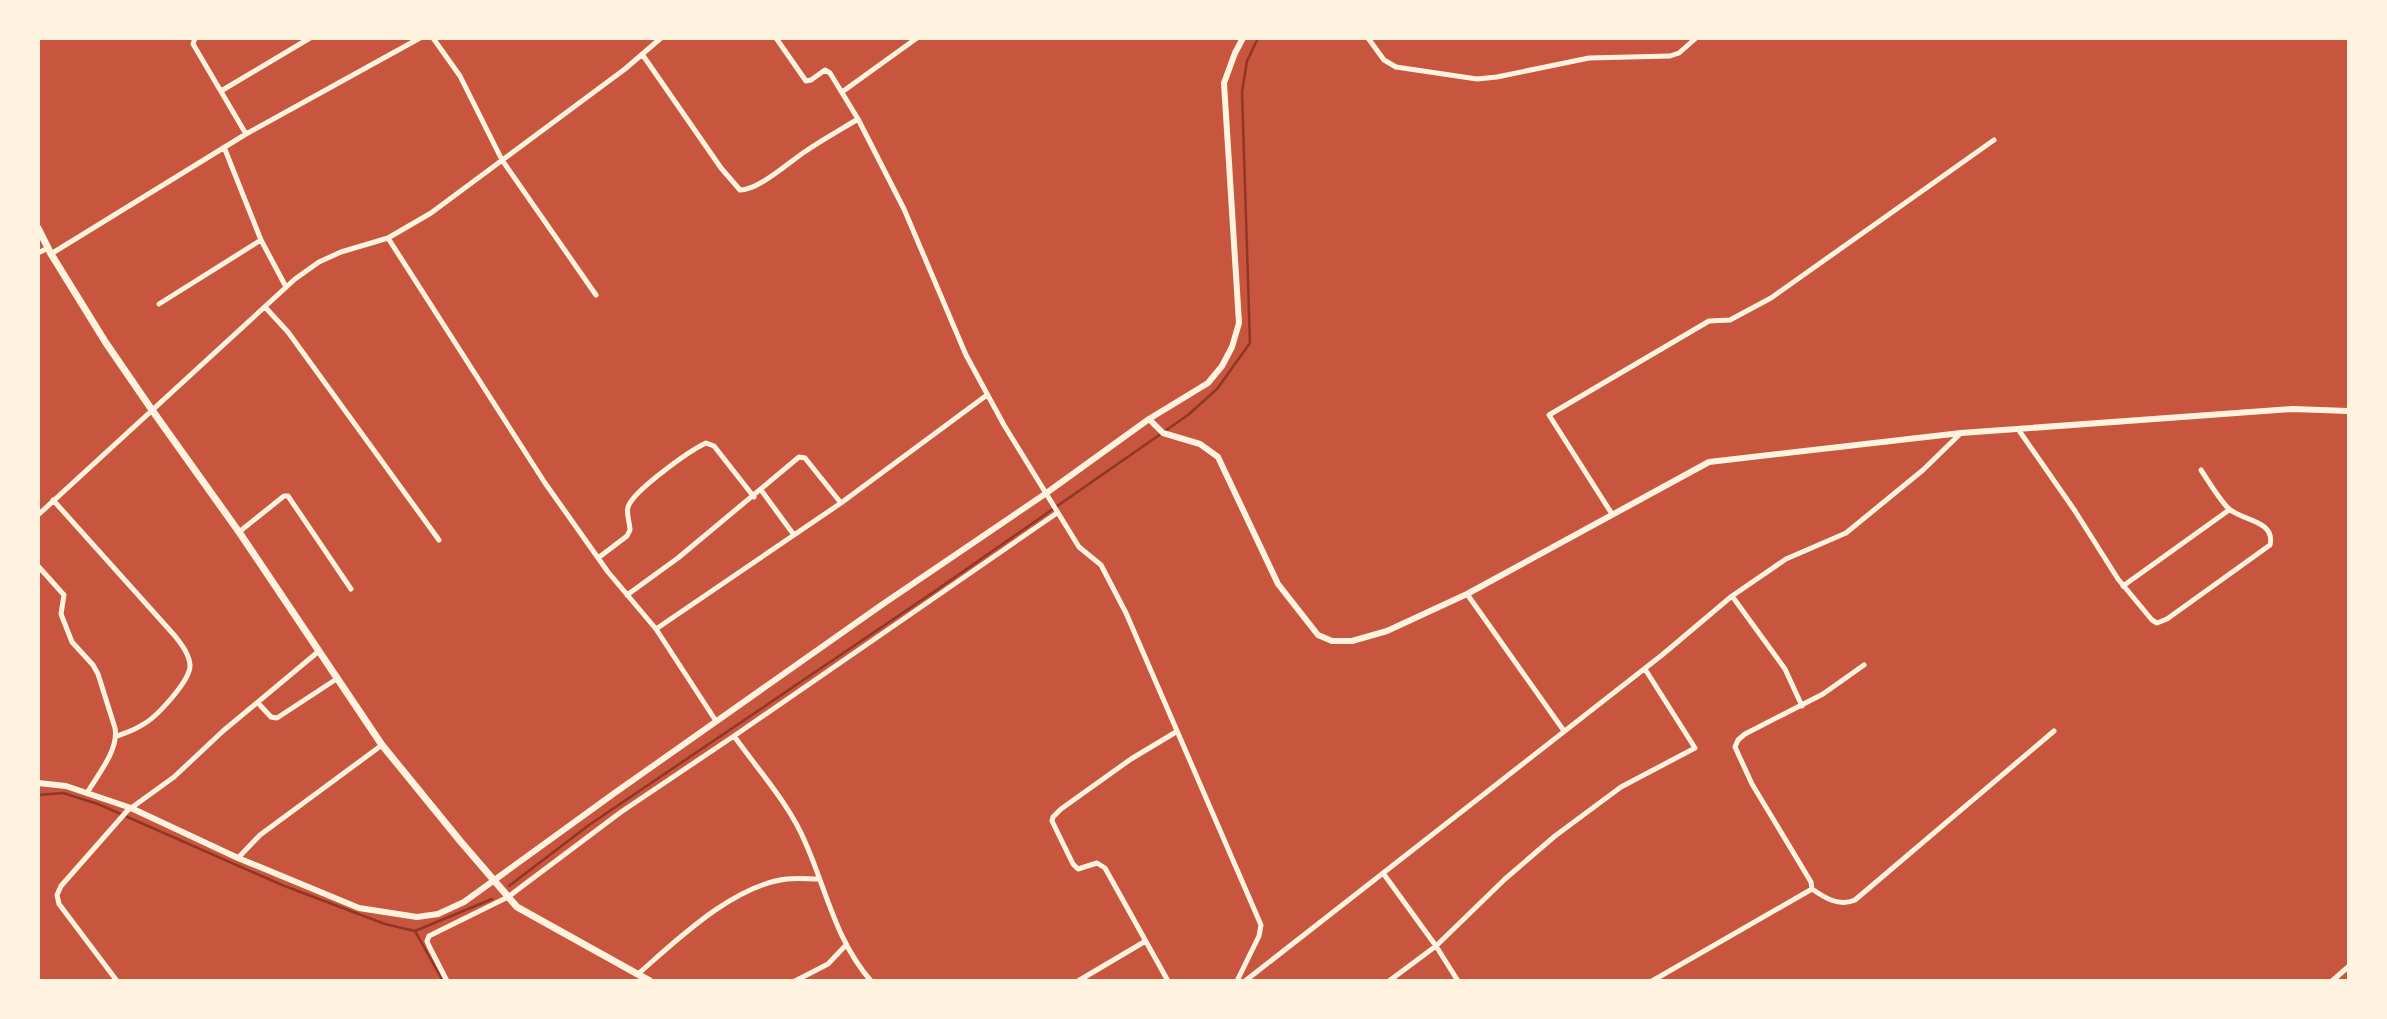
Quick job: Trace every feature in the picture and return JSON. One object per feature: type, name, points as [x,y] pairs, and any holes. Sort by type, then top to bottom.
[{"type":"main road","points":[[38,228],[106,343],[239,532],[382,745],[517,907],[650,981]]},
{"type":"street","points":[[195,38],[193,44],[246,134]]},
{"type":"street","points":[[221,91],[310,38]]},
{"type":"street","points":[[38,253],[50,251],[246,134],[420,38]]},
{"type":"street","points":[[433,38],[460,76],[502,160],[596,295]]},
{"type":"street","points":[[38,515],[286,287],[319,261],[388,238],[431,213],[661,38]]},
{"type":"street","points":[[776,38],[806,80],[827,71],[842,92],[904,209],[966,355],[1046,496],[1079,547],[1101,565],[1126,613],[1261,925],[1259,936],[1237,981]]},
{"type":"street","points":[[842,92],[917,38]]},
{"type":"street","points":[[38,783],[66,786],[87,793],[359,908],[410,918],[447,910],[464,902],[883,604],[1046,496],[1149,419],[1208,383],[1222,366],[1232,347],[1239,323],[1224,83],[1243,38]]},
{"type":"street","points":[[1368,38],[1384,60],[1396,67],[1477,79],[1588,58],[1670,56],[1696,38]]},
{"type":"street","points":[[642,54],[721,168],[740,190],[755,186],[858,119]]},
{"type":"street","points":[[1612,514],[1549,415],[1709,321],[1730,320],[1772,298],[1994,140]]},
{"type":"street","points":[[224,148],[261,240],[286,287]]},
{"type":"street","points":[[388,238],[545,483],[598,558],[656,629],[716,721]]},
{"type":"street","points":[[159,304],[261,240]]},
{"type":"street","points":[[265,307],[288,332],[439,540]]},
{"type":"street","points":[[656,629],[841,503],[988,395]]},
{"type":"street","points":[[1149,419],[1160,430],[1200,444],[1218,457],[1279,583],[1318,635],[1332,641],[1352,641],[1387,631],[1467,594],[1709,462],[1961,433],[2293,409],[2348,411]]},
{"type":"street","points":[[2018,429],[2076,511],[2123,586],[2152,620],[2160,622],[2262,552],[2272,539],[2267,530],[2255,521],[2229,510],[2201,470]]},
{"type":"street","points":[[1245,981],[1645,669],[1732,596],[1786,559],[1846,533],[1923,470],[1961,433]]},
{"type":"street","points":[[598,558],[627,536],[630,530],[627,513],[633,499],[706,443],[714,446],[754,497]]},
{"type":"street","points":[[627,595],[678,558],[802,456],[841,503]]},
{"type":"street","points":[[761,491],[794,535]]},
{"type":"street","points":[[239,532],[284,496],[288,496],[351,589]]},
{"type":"street","points":[[53,500],[175,636],[185,648],[188,658],[189,674],[168,702],[142,726],[117,736]]},
{"type":"street","points":[[2123,586],[2229,510]]},
{"type":"street","points":[[447,981],[427,941],[429,936],[508,897],[611,818],[734,736],[1056,512]]},
{"type":"street","points":[[38,566],[64,595],[61,614],[72,642],[98,674],[117,736],[87,793]]},
{"type":"street","points":[[1467,594],[1564,731]]},
{"type":"street","points":[[1732,596],[1785,669],[1802,706]]},
{"type":"street","points":[[117,981],[59,904],[57,895],[61,886],[129,810],[174,777],[223,731],[320,651]]},
{"type":"street","points":[[1812,889],[1811,881],[1752,783],[1735,747],[1745,734],[1802,706],[1864,665]]},
{"type":"street","points":[[1389,981],[1436,946],[1555,836],[1621,787],[1695,748],[1645,669]]},
{"type":"street","points":[[258,703],[271,716],[277,718],[338,678]]},
{"type":"street","points":[[1812,889],[1826,898],[1843,903],[1855,900],[2054,731]]},
{"type":"street","points":[[1168,981],[1105,868],[1097,863],[1078,869],[1052,821],[1061,809],[1176,732]]},
{"type":"street","points":[[734,736],[806,843],[846,946],[871,981]]},
{"type":"street","points":[[238,858],[260,835],[382,745]]},
{"type":"street","points":[[1383,873],[1458,981]]},
{"type":"street","points":[[638,974],[692,926],[736,898],[774,882],[819,878]]},
{"type":"street","points":[[1653,981],[1812,889]]},
{"type":"street","points":[[1078,981],[1144,942]]},
{"type":"street","points":[[795,981],[828,964],[846,946]]},
{"type":"street","points":[[2332,981],[2348,967]]},
{"type":"waterway","points":[[509,886],[589,825],[938,589],[1188,415],[1217,389],[1250,343],[1242,92],[1247,61],[1258,38]]},
{"type":"waterway","points":[[38,795],[63,793],[98,804],[282,885],[385,924],[415,931],[492,899]]},
{"type":"waterway","points":[[415,931],[443,981]]}]
